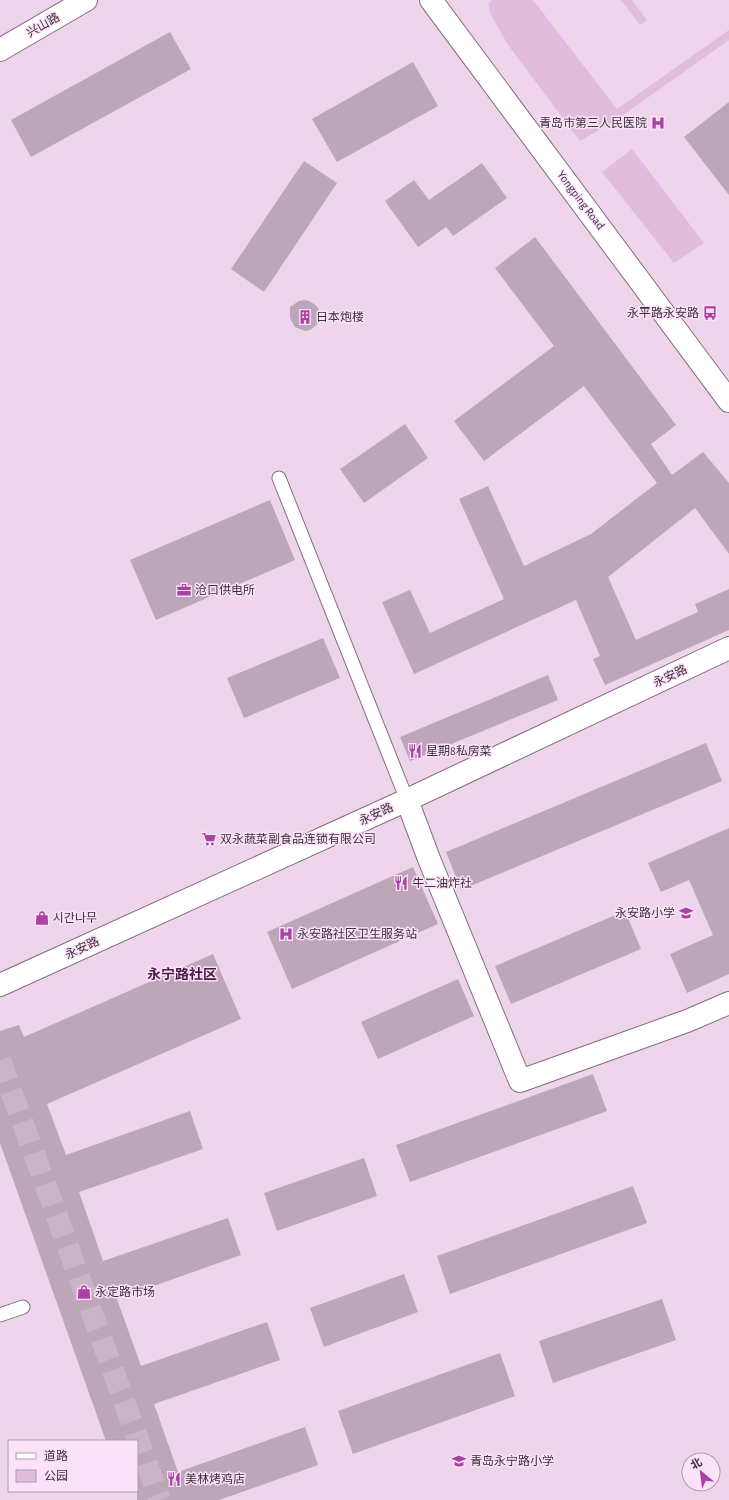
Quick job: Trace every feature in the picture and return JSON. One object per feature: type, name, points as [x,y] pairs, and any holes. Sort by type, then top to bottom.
[{"type":"street","name":"兴山路","points":[[0,50],[86,0]]},
{"type":"street","name":"Yongping Road","points":[[431,0],[729,401]]},
{"type":"street","name":"永安路","points":[[0,985],[407,800],[729,648]]},
{"type":"street","points":[[407,800],[429,859],[520,1081],[687,1021],[729,1003]]},
{"type":"lane","points":[[279,478],[407,800]]},
{"type":"lane","points":[[0,1315],[23,1307]]},
{"type":"green space","points":[[492,0],[533,0],[617,109],[729,30],[729,40],[616,120],[580,141],[508,45],[490,13],[489,4]]},
{"type":"green space","points":[[621,0],[632,0],[647,20],[640,25]]},
{"type":"green space","points":[[632,149],[704,243],[674,263],[602,172]]},
{"type":"building","points":[[170,32],[191,69],[31,157],[11,120]]},
{"type":"building","points":[[413,62],[438,106],[337,162],[312,119]]},
{"type":"building","points":[[729,102],[729,195],[684,137]]},
{"type":"building","points":[[304,161],[337,183],[264,292],[231,269]]},
{"type":"building","points":[[482,163],[507,198],[453,236],[446,227],[418,247],[385,201],[414,180],[429,200]]},
{"type":"building","points":[[535,237],[676,425],[651,444],[672,475],[703,452],[729,483],[729,554],[695,508],[608,577],[636,640],[698,612],[695,604],[729,589],[729,630],[605,685],[593,659],[600,656],[576,600],[414,674],[382,602],[410,590],[430,633],[504,599],[459,499],[488,486],[524,566],[591,534],[657,483],[584,386],[484,461],[454,421],[554,346],[495,268]]},
{"type":"building","name":"日本炮楼","points":[[304,300],[317,306],[321,315],[318,324],[310,330],[305,331],[295,327],[290,318],[290,307],[299,301]]},
{"type":"building","points":[[405,424],[428,458],[364,503],[340,469]]},
{"type":"building","name":"沧口供电所","points":[[270,500],[295,560],[156,620],[130,560]]},
{"type":"building","points":[[323,638],[340,678],[244,718],[227,678]]},
{"type":"building","points":[[548,675],[558,700],[410,761],[400,737]]},
{"type":"building","points":[[706,743],[722,781],[461,890],[446,852]]},
{"type":"building","points":[[729,828],[729,974],[687,993],[670,954],[713,935],[689,880],[661,892],[648,863]]},
{"type":"building","points":[[413,867],[438,924],[292,989],[267,932]]},
{"type":"building","points":[[625,911],[641,949],[511,1004],[495,966]]},
{"type":"building","points":[[213,954],[241,1019],[47,1104],[66,1155],[190,1111],[203,1149],[79,1192],[103,1261],[228,1218],[241,1255],[117,1299],[141,1366],[267,1322],[280,1360],[154,1404],[178,1472],[305,1427],[318,1465],[219,1500],[137,1500],[138,1440],[106,1440],[0,1143],[0,1031],[19,1025],[24,1037]]},
{"type":"building","points":[[458,979],[474,1016],[378,1059],[361,1022]]},
{"type":"building","points":[[593,1074],[607,1111],[410,1182],[396,1145]]},
{"type":"building","points":[[364,1158],[377,1196],[277,1231],[264,1193]]},
{"type":"building","points":[[633,1186],[647,1223],[450,1294],[437,1256]]},
{"type":"building","points":[[404,1274],[418,1312],[324,1347],[310,1308]]},
{"type":"building","points":[[662,1299],[676,1340],[553,1383],[539,1341]]},
{"type":"building","points":[[500,1353],[515,1396],[353,1454],[338,1411]]},
{"type":"tunnel","points":[[0,1060],[160,1500]]},
{"type":"place","name":"青岛市第三人民医院","points":[[658,123]]},
{"type":"place","name":"永平路永安路","points":[[710,313]]},
{"type":"place","name":"日本炮楼","points":[[305,317]]},
{"type":"place","name":"沧口供电所","points":[[184,590]]},
{"type":"place","name":"星期8私房菜","points":[[415,751]]},
{"type":"place","name":"双永蔬菜副食品连锁有限公司","points":[[209,839]]},
{"type":"place","name":"牛二油炸社","points":[[401,883]]},
{"type":"place","name":"永安路小学","points":[[686,913]]},
{"type":"place","name":"시간나무","points":[[42,918]]},
{"type":"place","name":"永安路社区卫生服务站","points":[[286,934]]},
{"type":"place","name":"永定路市场","points":[[84,1292]]},
{"type":"place","name":"青岛永宁路小学","points":[[459,1461]]},
{"type":"place","name":"美林烤鸡店","points":[[174,1479]]},
{"type":"district","name":"永宁路社区","points":[[182,974]]}]
